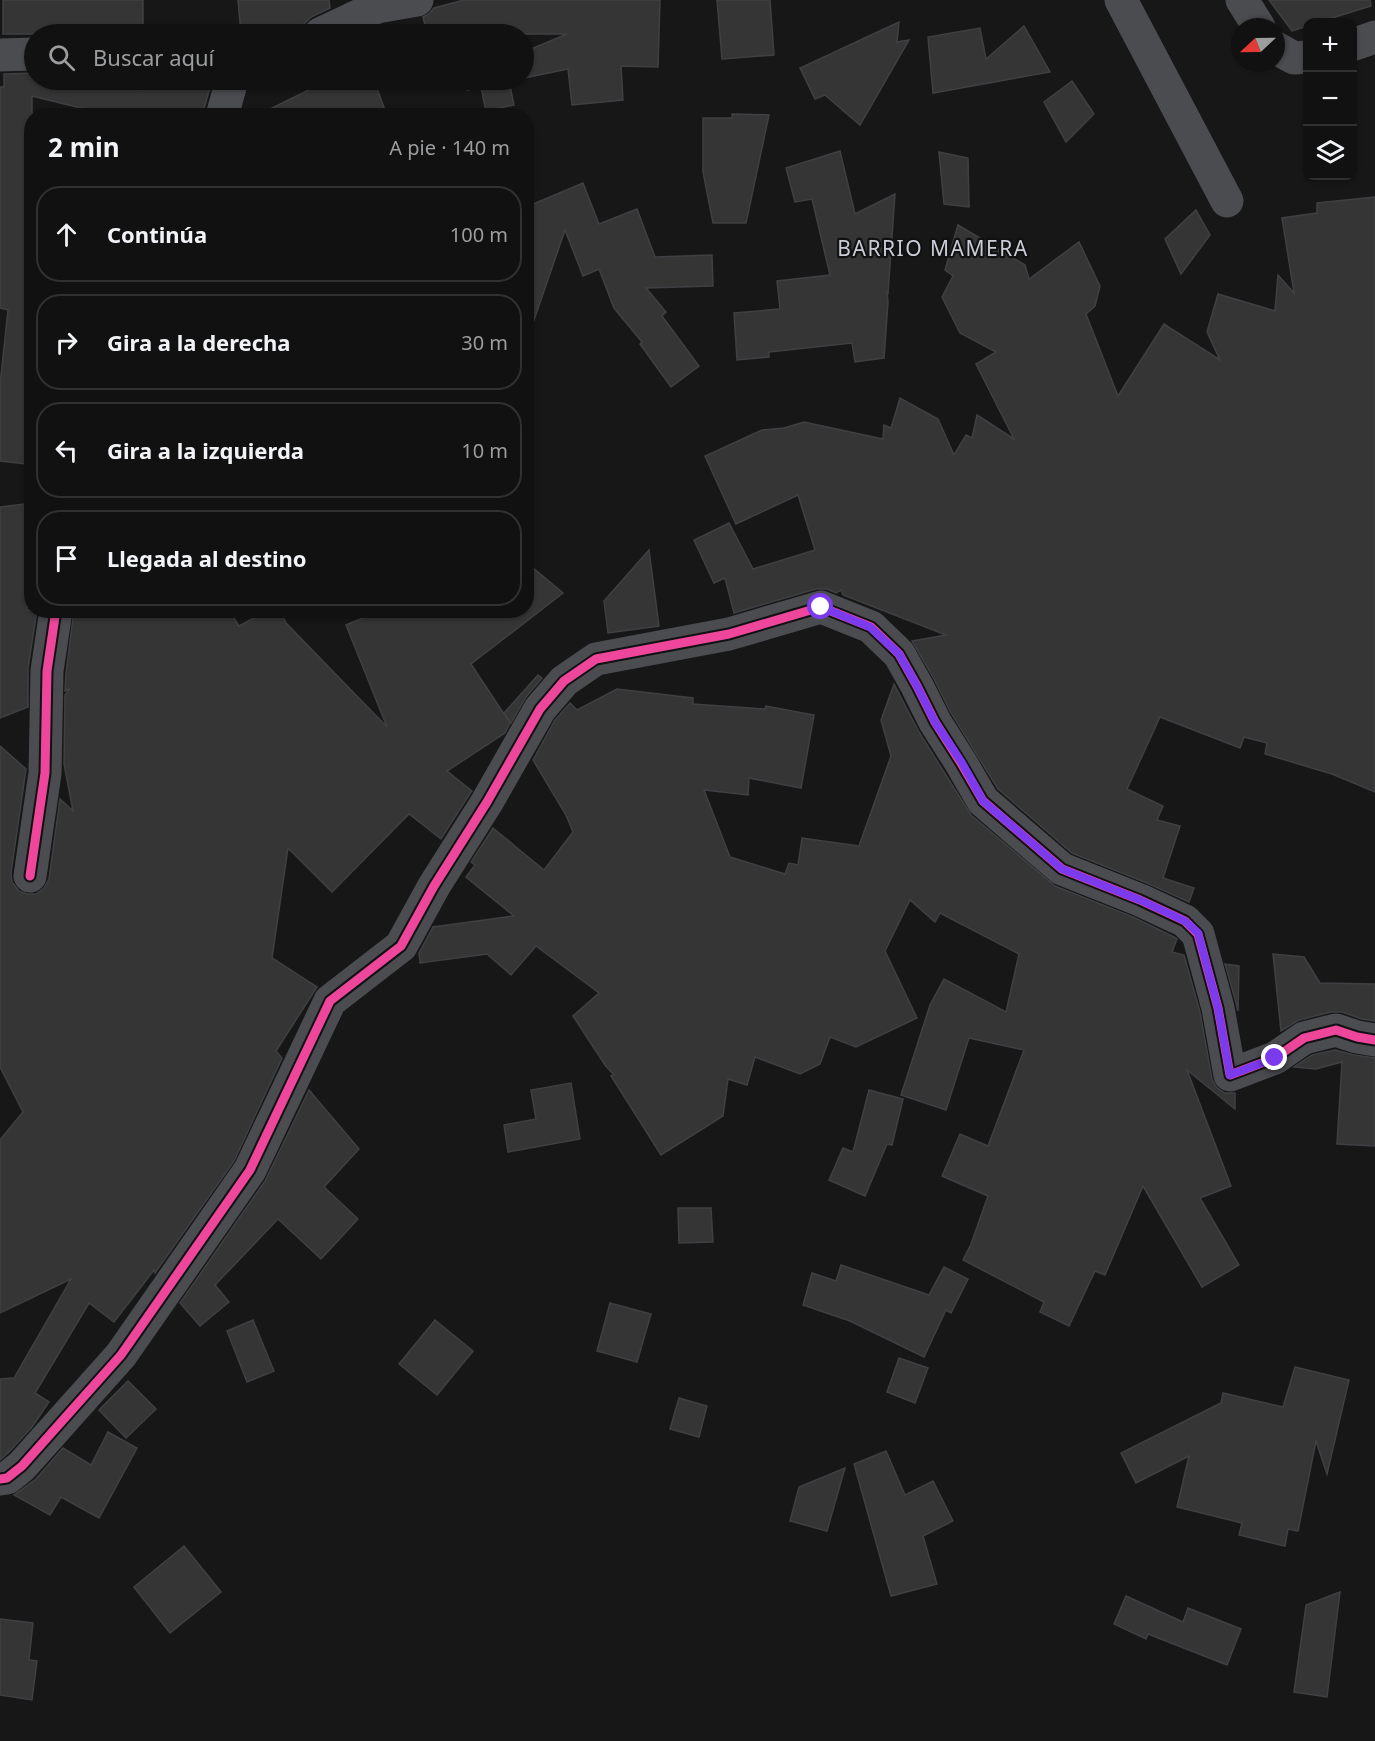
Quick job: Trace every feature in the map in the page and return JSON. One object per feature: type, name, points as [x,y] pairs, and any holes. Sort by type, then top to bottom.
[{"type":"street","points":[[341,24],[377,7],[417,0]]},
{"type":"street","points":[[1121,0],[1227,201]]},
{"type":"street","points":[[1242,0],[1253,18]]},
{"type":"street","points":[[1357,44],[1375,37]]},
{"type":"street","points":[[1285,53],[1294,58],[1303,57]]},
{"type":"street","points":[[0,55],[24,54]]},
{"type":"street","points":[[224,108],[229,90]]},
{"type":"street","points":[[0,1479],[7,1478],[22,1466],[121,1355],[250,1170],[330,1001],[401,946],[434,886],[488,802],[540,709],[564,681],[596,659],[729,634],[821,607],[870,627],[899,654],[935,722],[983,801],[1062,869],[1140,900],[1185,921],[1198,933],[1218,1008],[1230,1075],[1275,1058],[1304,1038],[1336,1030],[1375,1040]]},
{"type":"street","points":[[30,876],[45,773],[47,671],[55,618]]},
{"type":"building","points":[[3,0],[143,0],[143,24],[24,24],[24,34],[3,34]]},
{"type":"building","points":[[238,0],[329,0],[330,8],[311,17],[304,24],[240,24]]},
{"type":"building","points":[[464,0],[660,0],[658,67],[621,66],[623,100],[572,105],[568,69],[534,76],[534,48],[567,34],[534,34],[534,24],[425,24],[423,17],[434,8]]},
{"type":"building","points":[[717,0],[770,0],[774,55],[722,59]]},
{"type":"building","points":[[1269,0],[1370,0],[1371,6],[1332,18],[1303,18],[1303,28],[1292,31],[1285,18],[1282,18]]},
{"type":"building","points":[[899,22],[897,42],[909,40],[860,125],[825,95],[815,99],[800,68]]},
{"type":"building","points":[[1024,26],[1050,72],[933,93],[928,37],[980,28],[986,59]]},
{"type":"building","points":[[24,73],[24,90],[209,90],[204,108],[81,108],[32,96],[32,108],[24,108],[24,464],[0,461],[0,385],[8,310],[0,308],[0,87],[4,87],[4,74]]},
{"type":"building","points":[[1072,81],[1094,114],[1066,142],[1044,102]]},
{"type":"building","points":[[309,90],[378,90],[384,108],[272,108]]},
{"type":"building","points":[[482,90],[511,90],[514,105],[485,108]]},
{"type":"building","points":[[732,114],[769,115],[746,223],[713,223],[703,172],[703,118],[732,118]]},
{"type":"building","points":[[840,151],[855,214],[895,194],[884,358],[855,362],[852,343],[769,352],[769,357],[737,360],[734,313],[780,309],[777,281],[830,275],[812,199],[795,202],[786,168]]},
{"type":"building","points":[[939,152],[968,158],[969,207],[944,204]]},
{"type":"building","points":[[583,183],[599,224],[637,209],[655,257],[712,255],[713,286],[646,288],[666,312],[662,316],[699,366],[671,387],[640,344],[642,342],[614,308],[599,269],[583,276],[565,230],[534,320],[534,204]]},
{"type":"building","points":[[1375,197],[1375,792],[1332,774],[1265,754],[1267,743],[1244,737],[1240,748],[1160,717],[1127,789],[1163,806],[1157,820],[1180,826],[1163,878],[1194,888],[1189,902],[1072,853],[998,789],[951,713],[912,641],[946,635],[843,595],[841,590],[836,593],[827,589],[816,589],[734,613],[725,578],[714,583],[694,540],[729,523],[753,569],[815,550],[798,495],[736,524],[705,456],[762,430],[784,428],[804,422],[883,439],[884,425],[891,428],[900,398],[938,419],[954,455],[966,435],[972,438],[977,415],[1014,439],[976,364],[996,352],[960,333],[942,297],[953,276],[945,270],[958,225],[1025,265],[1029,279],[1079,242],[1100,286],[1095,306],[1086,314],[1118,396],[1164,324],[1220,360],[1207,332],[1218,294],[1275,311],[1278,275],[1294,293],[1282,218],[1317,213],[1317,203]]},
{"type":"building","points":[[1196,210],[1210,235],[1181,274],[1165,239]]},
{"type":"building","points":[[24,504],[24,618],[36,618],[28,668],[28,707],[0,718],[0,507]]},
{"type":"building","points":[[649,550],[659,626],[608,633],[604,601]]},
{"type":"building","points":[[534,569],[563,593],[534,615]]},
{"type":"building","points":[[73,618],[234,618],[239,626],[254,618],[284,618],[387,727],[346,625],[363,618],[531,618],[471,664],[510,723],[505,733],[447,771],[472,791],[441,839],[409,814],[332,892],[288,848],[272,958],[317,987],[276,1051],[282,1058],[234,1161],[155,1273],[154,1270],[114,1322],[89,1303],[35,1393],[49,1402],[32,1427],[0,1460],[0,1379],[14,1378],[71,1279],[0,1313],[0,1140],[23,1112],[0,1067],[0,746],[26,769],[11,873],[12,882],[19,891],[36,894],[44,888],[49,879],[60,799],[73,811],[64,764],[65,695],[70,689],[65,691],[66,673]]},
{"type":"building","points":[[538,675],[542,678],[526,697],[511,723],[504,713]]},
{"type":"building","points":[[894,684],[919,732],[971,815],[1055,886],[1133,917],[1177,939],[1172,952],[1184,955],[1200,1012],[1212,1079],[1217,1088],[1225,1093],[1235,1093],[1235,1109],[1187,1070],[1231,1186],[1200,1198],[1239,1265],[1202,1287],[1143,1186],[1105,1275],[1095,1271],[1069,1326],[1040,1312],[1044,1302],[963,1260],[988,1196],[942,1176],[960,1134],[988,1146],[1024,1050],[969,1038],[946,1110],[901,1095],[930,1005],[944,979],[1006,1012],[1019,954],[940,913],[935,922],[910,900],[885,951],[917,1018],[856,1047],[830,1037],[820,1064],[800,1074],[755,1057],[747,1085],[728,1079],[723,1116],[661,1155],[611,1076],[614,1075],[573,1016],[599,993],[536,946],[511,975],[487,954],[420,963],[419,953],[433,927],[514,916],[466,877],[475,865],[471,862],[493,828],[544,870],[573,832],[566,815],[533,760],[555,720],[570,703],[577,710],[617,689],[693,698],[693,704],[765,709],[766,706],[814,715],[801,788],[749,778],[748,795],[704,790],[730,857],[785,874],[789,863],[798,865],[802,838],[859,846],[891,756],[881,720]]},
{"type":"building","points":[[1273,954],[1304,957],[1320,983],[1375,984],[1375,1021],[1342,1012],[1331,1012],[1299,1020],[1281,1031]]},
{"type":"building","points":[[1225,964],[1239,966],[1238,1011],[1236,1003]]},
{"type":"building","points":[[1335,1050],[1375,1058],[1375,1146],[1337,1144],[1342,1062],[1316,1069],[1294,1067],[1312,1055]]},
{"type":"building","points":[[571,1083],[580,1139],[508,1152],[504,1125],[536,1119],[531,1090]]},
{"type":"building","points":[[309,1090],[359,1149],[324,1187],[358,1219],[321,1259],[278,1219],[215,1285],[229,1302],[200,1326],[180,1303],[265,1181]]},
{"type":"building","points":[[869,1090],[903,1099],[892,1145],[887,1144],[865,1196],[829,1180],[843,1148],[853,1152]]},
{"type":"building","points":[[678,1208],[711,1208],[713,1242],[679,1243]]},
{"type":"building","points":[[841,1265],[929,1295],[944,1267],[968,1279],[951,1313],[946,1310],[924,1357],[850,1321],[803,1305],[812,1273],[836,1281]]},
{"type":"building","points":[[610,1303],[651,1314],[637,1362],[597,1351]]},
{"type":"building","points":[[253,1320],[274,1371],[247,1382],[227,1331]]},
{"type":"building","points":[[435,1320],[473,1351],[437,1395],[399,1364]]},
{"type":"building","points":[[899,1358],[928,1368],[915,1403],[887,1392]]},
{"type":"building","points":[[1295,1367],[1349,1380],[1327,1474],[1316,1441],[1298,1531],[1288,1529],[1285,1546],[1239,1535],[1242,1523],[1177,1507],[1189,1456],[1136,1483],[1121,1453],[1221,1403],[1223,1393],[1283,1407]]},
{"type":"building","points":[[128,1381],[156,1409],[126,1438],[99,1410]]},
{"type":"building","points":[[679,1398],[707,1406],[699,1437],[670,1429]]},
{"type":"building","points":[[108,1432],[137,1448],[99,1518],[61,1497],[50,1515],[14,1495],[36,1479],[63,1448],[91,1465]]},
{"type":"building","points":[[886,1451],[905,1495],[933,1481],[953,1521],[923,1536],[937,1584],[891,1596],[854,1464]]},
{"type":"building","points":[[845,1468],[827,1531],[790,1521],[799,1487]]},
{"type":"building","points":[[184,1546],[221,1592],[170,1633],[134,1587]]},
{"type":"building","points":[[1340,1592],[1327,1697],[1294,1692],[1306,1605]]},
{"type":"building","points":[[1126,1596],[1183,1622],[1188,1608],[1241,1629],[1227,1665],[1148,1634],[1146,1639],[1114,1624]]},
{"type":"building","points":[[0,1619],[33,1623],[29,1660],[37,1661],[32,1700],[0,1695]]},
{"type":"cycle path","points":[[0,1479],[7,1478],[22,1466],[121,1355],[250,1170],[330,1001],[401,946],[434,886],[487,802],[540,709],[564,681],[596,659],[729,634],[821,607],[871,627],[899,654],[935,722],[983,801],[1062,869],[1140,900],[1185,921],[1198,934],[1218,1008],[1230,1075],[1275,1058],[1304,1038],[1336,1030],[1375,1040]]},
{"type":"cycle path","points":[[30,876],[45,773],[47,671],[55,618]]},
{"type":"district","name":"BARRIO MAMERA","points":[[933,248]]},
{"type":"route","points":[[821,607],[870,627],[899,654],[935,722],[983,801],[1062,869],[1140,900],[1185,921],[1198,933],[1218,1008],[1230,1075],[1275,1058]]}]
